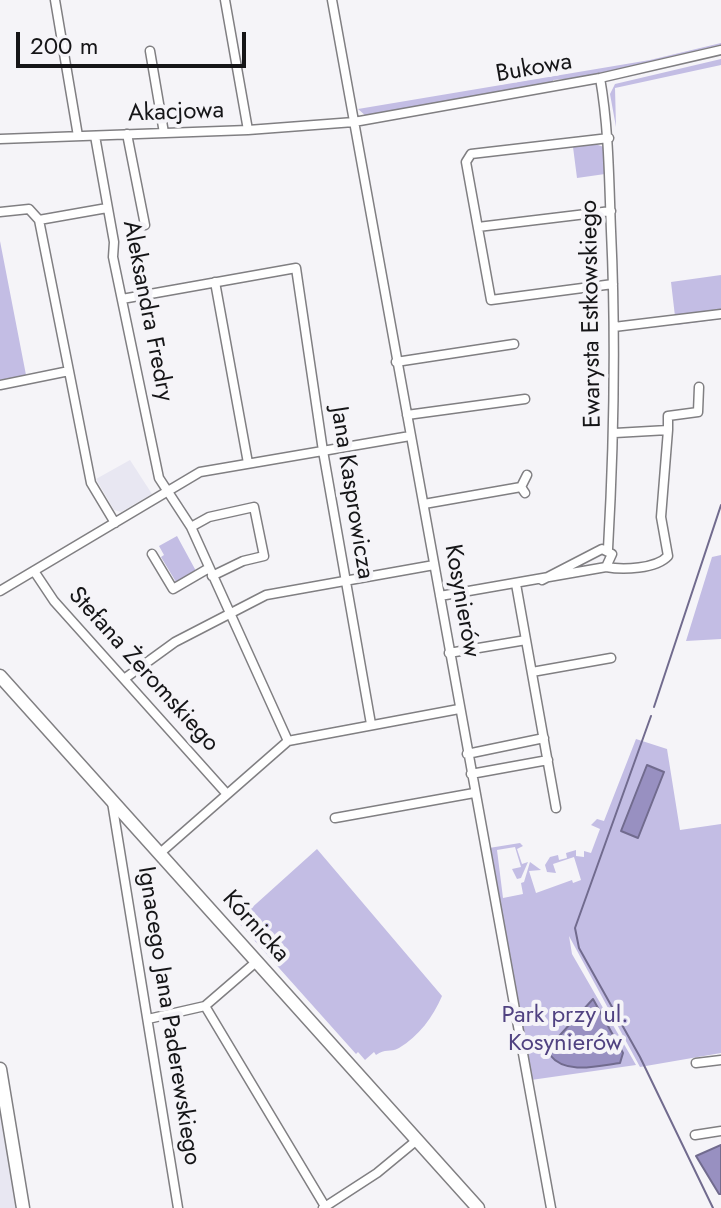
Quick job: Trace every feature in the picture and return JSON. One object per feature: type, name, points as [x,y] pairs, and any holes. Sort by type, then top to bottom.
[{"type":"street","points":[[55,0],[78,136]]},
{"type":"street","points":[[225,0],[248,130]]},
{"type":"street","name":"Kosynierów","points":[[332,0],[551,1208]]},
{"type":"street","name":"Bukowa","points":[[354,122],[600,78],[721,50]]},
{"type":"street","points":[[150,51],[164,133]]},
{"type":"street","name":"Ewarysta Estkowskiego","points":[[600,78],[609,138],[614,327],[615,433],[608,549],[612,560],[606,567]]},
{"type":"street","name":"Akacjowa","points":[[0,139],[248,130],[354,122]]},
{"type":"street","points":[[127,134],[145,225]]},
{"type":"street","name":"Aleksandra Fredry","points":[[95,136],[122,299],[159,478],[191,527],[288,741]]},
{"type":"street","points":[[609,138],[471,154],[466,162],[491,300],[613,284]]},
{"type":"street","points":[[39,220],[107,208]]},
{"type":"street","points":[[0,212],[29,209],[39,220],[91,483],[115,523]]},
{"type":"street","points":[[478,227],[611,211]]},
{"type":"street","name":"Jana Kasprowicza","points":[[215,282],[296,268],[344,581],[371,724]]},
{"type":"street","points":[[122,299],[215,282],[248,463]]},
{"type":"street","points":[[614,327],[721,314]]},
{"type":"street","points":[[396,362],[514,344]]},
{"type":"street","points":[[0,385],[69,371]]},
{"type":"street","points":[[440,596],[606,567],[618,570],[662,563],[668,556],[661,517],[668,416],[698,412],[699,387]]},
{"type":"street","points":[[407,415],[525,399]]},
{"type":"street","points":[[615,433],[668,430]]},
{"type":"street","points":[[0,591],[200,472],[410,436]]},
{"type":"street","points":[[424,504],[523,490],[527,475]]},
{"type":"street","points":[[152,554],[173,589],[210,572],[264,556],[254,507],[218,514],[191,527]]},
{"type":"street","points":[[542,580],[589,554],[608,549]]},
{"type":"street","points":[[124,679],[175,642],[227,612],[266,595],[434,565]]},
{"type":"street","name":"Stefana Żeromskiego","points":[[34,571],[54,601],[226,793]]},
{"type":"street","points":[[516,584],[556,808]]},
{"type":"street","points":[[449,653],[526,640]]},
{"type":"street","points":[[532,672],[611,658]]},
{"type":"street","name":"Kórnicka","points":[[0,676],[478,1208]]},
{"type":"street","points":[[159,854],[288,741],[459,709]]},
{"type":"street","points":[[467,754],[544,738]]},
{"type":"street","points":[[471,774],[548,760]]},
{"type":"street","points":[[335,818],[474,793]]},
{"type":"street","name":"Ignacego Jana Paderewskiego","points":[[112,801],[178,1208]]},
{"type":"street","points":[[118,831],[129,820]]},
{"type":"street","points":[[148,1019],[205,1006],[256,962]]},
{"type":"street","points":[[205,1006],[325,1208],[377,1173],[417,1140]]},
{"type":"street","points":[[696,1063],[721,1060]]},
{"type":"street","points":[[0,1069],[23,1208]]},
{"type":"street","points":[[695,1135],[721,1131]]},
{"type":"shaded area","points":[[130,460],[152,494],[121,512],[114,510],[96,479]]},
{"type":"shaded area","points":[[647,765],[664,772],[638,838],[621,831]]},
{"type":"shaded area","points":[[593,999],[623,1053],[620,1063],[582,1068],[556,1061],[550,1055],[550,1046]]},
{"type":"shaded area","points":[[0,1106],[6,1141],[17,1208],[0,1208]]},
{"type":"shaded area","points":[[721,1145],[721,1194],[719,1194],[696,1156]]},
{"type":"green space","points":[[721,43],[721,46],[589,77],[553,80],[553,83],[366,116],[358,109],[650,60]]},
{"type":"green space","points":[[721,59],[721,65],[615,88],[616,127],[610,94],[615,84]]},
{"type":"green space","points":[[595,144],[604,147],[605,174],[577,178],[573,147]]},
{"type":"green space","points":[[0,241],[26,375],[0,380]]},
{"type":"green space","points":[[721,275],[721,319],[676,325],[671,282]]},
{"type":"green space","points":[[177,536],[196,571],[176,582],[161,557],[164,555],[159,546]]},
{"type":"green space","points":[[721,555],[721,639],[686,641],[712,557]]},
{"type":"green space","name":"Park przy ul. Kosynierów","points":[[636,739],[667,749],[680,830],[721,824],[721,1053],[640,1067],[569,936],[572,954],[636,1065],[531,1080],[489,848],[520,843],[523,846],[517,849],[522,864],[528,862],[521,878],[517,879],[512,869],[521,867],[515,847],[497,850],[503,898],[523,894],[521,883],[530,862],[541,870],[529,871],[536,893],[572,880],[573,883],[581,880],[574,857],[553,864],[556,873],[547,872],[545,865],[550,857],[558,855],[559,860],[567,858],[566,853],[576,850],[576,856],[584,857],[584,851],[591,853],[600,829],[591,825],[597,819],[604,821]]},
{"type":"green space","points":[[317,849],[442,996],[430,1019],[413,1038],[396,1049],[376,1055],[374,1052],[365,1060],[358,1052],[356,1054],[237,921]]},
{"type":"waterway","points":[[654,707],[721,505]]},
{"type":"waterway","points":[[651,716],[575,928],[579,948],[640,1057],[713,1208]]}]
